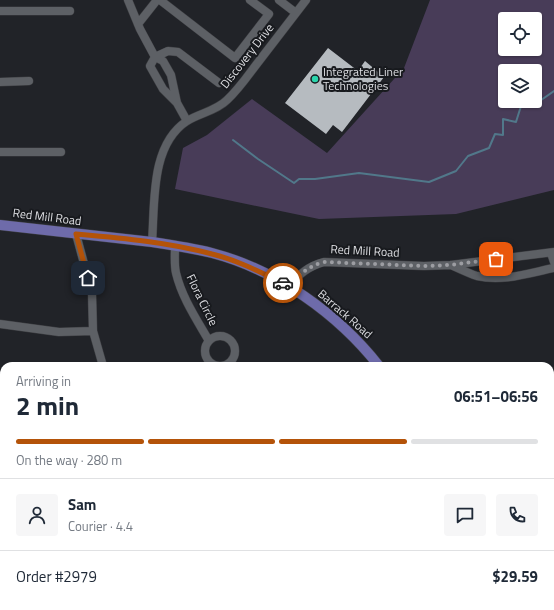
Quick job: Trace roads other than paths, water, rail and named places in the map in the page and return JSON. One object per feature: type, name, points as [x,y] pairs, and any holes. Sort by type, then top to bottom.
[{"type":"main road","name":"Red Mill Road","points":[[0,225],[175,245],[231,260],[288,286]]},
{"type":"main road","name":"Barrack Road","points":[[288,286],[313,302],[332,317],[362,345],[377,362]]},
{"type":"street","points":[[128,0],[138,24],[155,57],[163,61],[171,76],[177,103]]},
{"type":"street","points":[[138,24],[158,0],[235,58],[269,14],[250,0]]},
{"type":"street","points":[[279,0],[296,13]]},
{"type":"street","name":"Discovery Drive","points":[[152,242],[157,169],[163,150],[170,139],[178,128],[188,121],[217,107],[227,100],[242,83],[306,0]]},
{"type":"street","points":[[0,11],[70,11]]},
{"type":"street","points":[[188,121],[177,103],[163,89],[150,66],[155,57],[168,51],[178,52],[219,83]]},
{"type":"street","points":[[0,82],[29,81]]},
{"type":"street","points":[[0,152],[61,152]]},
{"type":"street","points":[[76,234],[92,293],[93,331],[102,362]]},
{"type":"street","name":"Flora Circle","points":[[175,245],[176,272],[179,282],[209,341]]},
{"type":"street","points":[[553,253],[554,262]]},
{"type":"street","name":"Red Mill Road","points":[[288,286],[305,270],[316,264],[324,262],[399,266],[450,265],[553,253]]},
{"type":"street","points":[[450,265],[479,276],[497,278],[511,277],[554,268]]},
{"type":"street","points":[[0,324],[59,332],[93,331]]},
{"type":"waterway","points":[[233,140],[294,183],[299,179],[315,179],[359,173],[429,182],[456,171],[468,156],[489,148],[495,134],[503,135],[503,119],[516,122],[521,106],[534,105],[554,91]]},
{"type":"place","name":"Integrated Liner Technologies","points":[[315,79]]}]
